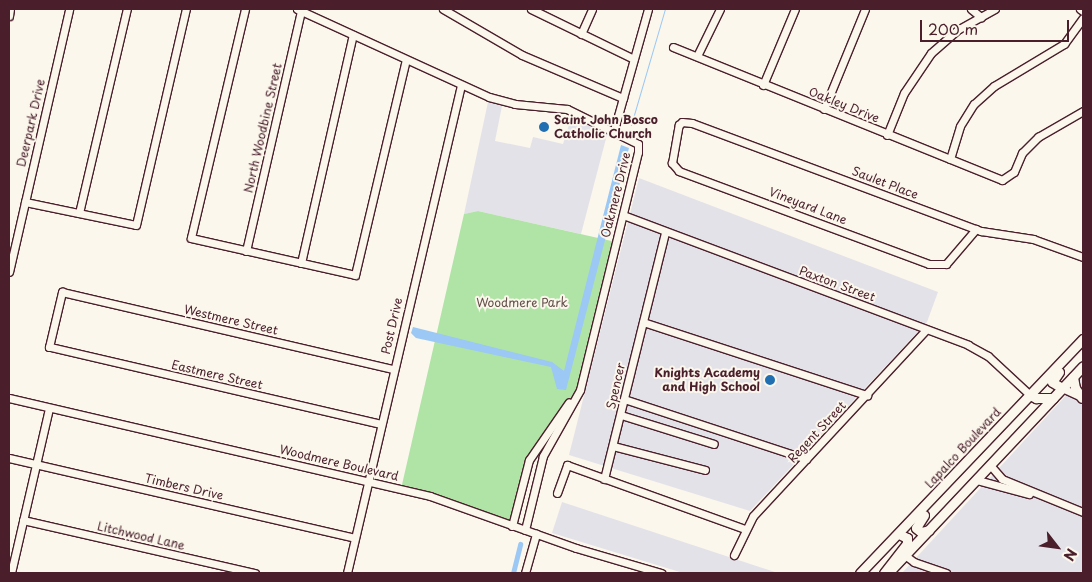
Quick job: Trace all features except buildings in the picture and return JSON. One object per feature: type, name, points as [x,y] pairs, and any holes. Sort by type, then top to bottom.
[{"type":"main road","name":"Lapalco Boulevard","points":[[860,573],[1083,339]]},
{"type":"main road","points":[[1062,388],[1053,380],[1069,362],[1072,351]]},
{"type":"main road","points":[[888,573],[1083,366]]},
{"type":"main road","points":[[1073,377],[1075,388],[1082,398]]},
{"type":"main road","points":[[1030,394],[1036,398],[1053,398]]},
{"type":"main road","points":[[929,530],[921,532],[916,525],[937,494]]},
{"type":"main road","points":[[884,573],[908,544],[906,536],[899,534]]},
{"type":"street","points":[[9,16],[10,9]]},
{"type":"street","name":"Deerpark Drive","points":[[9,272],[69,9]]},
{"type":"street","points":[[79,213],[127,9]]},
{"type":"street","points":[[25,202],[136,225],[186,9]]},
{"type":"street","points":[[246,9],[190,238],[355,275],[406,60]]},
{"type":"street","points":[[443,9],[522,55],[623,98]]},
{"type":"street","points":[[581,34],[592,9]]},
{"type":"street","points":[[614,130],[648,9]]},
{"type":"street","points":[[697,56],[720,9]]},
{"type":"street","points":[[763,85],[795,9]]},
{"type":"street","points":[[824,109],[865,9]]},
{"type":"street","points":[[971,9],[981,17]]},
{"type":"street","points":[[887,135],[917,69],[959,29],[995,9]]},
{"type":"street","name":"Oakmere Drive","points":[[299,10],[461,85],[506,102],[562,107],[614,130],[635,141],[639,147],[578,396],[547,446],[536,481],[525,530]]},
{"type":"street","name":"North Woodbine Street","points":[[246,251],[299,10]]},
{"type":"street","points":[[530,10],[634,59]]},
{"type":"street","points":[[950,159],[960,126],[974,104],[994,86],[1064,44],[1083,18]]},
{"type":"street","points":[[302,263],[354,35]]},
{"type":"street","name":"Oakley Drive","points":[[673,46],[763,85],[1002,180],[1007,179],[1022,153],[1038,137],[1083,111]]},
{"type":"street","name":"Post Drive","points":[[347,573],[461,85]]},
{"type":"street","name":"Saulet Place","points":[[672,163],[672,148],[682,122],[976,229],[1032,239],[1083,257]]},
{"type":"street","name":"Vineyard Lane","points":[[672,163],[680,172],[940,266],[946,264],[976,229]]},
{"type":"street","name":"Paxton Street","points":[[623,215],[926,330],[988,356],[1030,394]]},
{"type":"street","name":"Spencer","points":[[604,479],[665,232]]},
{"type":"street","name":"Eastmere Street","points":[[62,292],[49,347],[381,424]]},
{"type":"street","name":"Westmere Street","points":[[62,292],[394,369]]},
{"type":"street","points":[[643,322],[867,395]]},
{"type":"street","name":"Regent Street","points":[[734,555],[745,530],[806,459],[926,330]]},
{"type":"street","name":"Oakmere Drive","points":[[512,526],[525,474],[534,450],[583,377]]},
{"type":"street","points":[[1062,388],[1082,398]]},
{"type":"street","name":"Woodmere Boulevard","points":[[9,398],[430,496],[512,526],[659,573]]},
{"type":"street","points":[[624,399],[806,459]]},
{"type":"street","points":[[11,573],[48,408]]},
{"type":"street","points":[[621,415],[714,444]]},
{"type":"street","points":[[613,446],[705,470]]},
{"type":"street","name":"Timbers Drive","points":[[9,458],[355,538]]},
{"type":"street","points":[[557,493],[567,465],[745,530]]},
{"type":"street","points":[[990,465],[1002,479],[1083,512]]},
{"type":"street","points":[[525,474],[530,483],[536,481]]},
{"type":"street","points":[[977,480],[1014,492],[1039,495]]},
{"type":"street","name":"Litchwood Lane","points":[[23,520],[254,573]]},
{"type":"street","points":[[525,573],[536,534]]},
{"type":"street","points":[[906,556],[914,562],[946,573]]},
{"type":"shaded area","points":[[488,102],[502,106],[495,141],[530,148],[533,137],[563,144],[572,115],[608,131],[581,234],[478,211],[464,214]]},
{"type":"shaded area","points":[[639,178],[938,292],[927,322],[750,511],[569,455]]},
{"type":"shaded area","points":[[1083,377],[1083,573],[902,573]]},
{"type":"shaded area","points":[[562,502],[778,573],[683,573],[552,533]]},
{"type":"green space","name":"Woodmere Park","points":[[478,211],[616,242],[577,389],[534,450],[512,526],[401,489],[464,214]]},
{"type":"water","points":[[621,145],[629,148],[566,390],[557,389],[551,367],[416,338],[411,333],[413,327],[552,362],[564,371]]},
{"type":"waterway","points":[[631,125],[665,9]]},
{"type":"waterway","points":[[513,573],[520,544]]},
{"type":"place","name":"Saint John Bosco Catholic Church","points":[[544,127]]},
{"type":"place","name":"Knights Academy and High School","points":[[770,380]]}]
